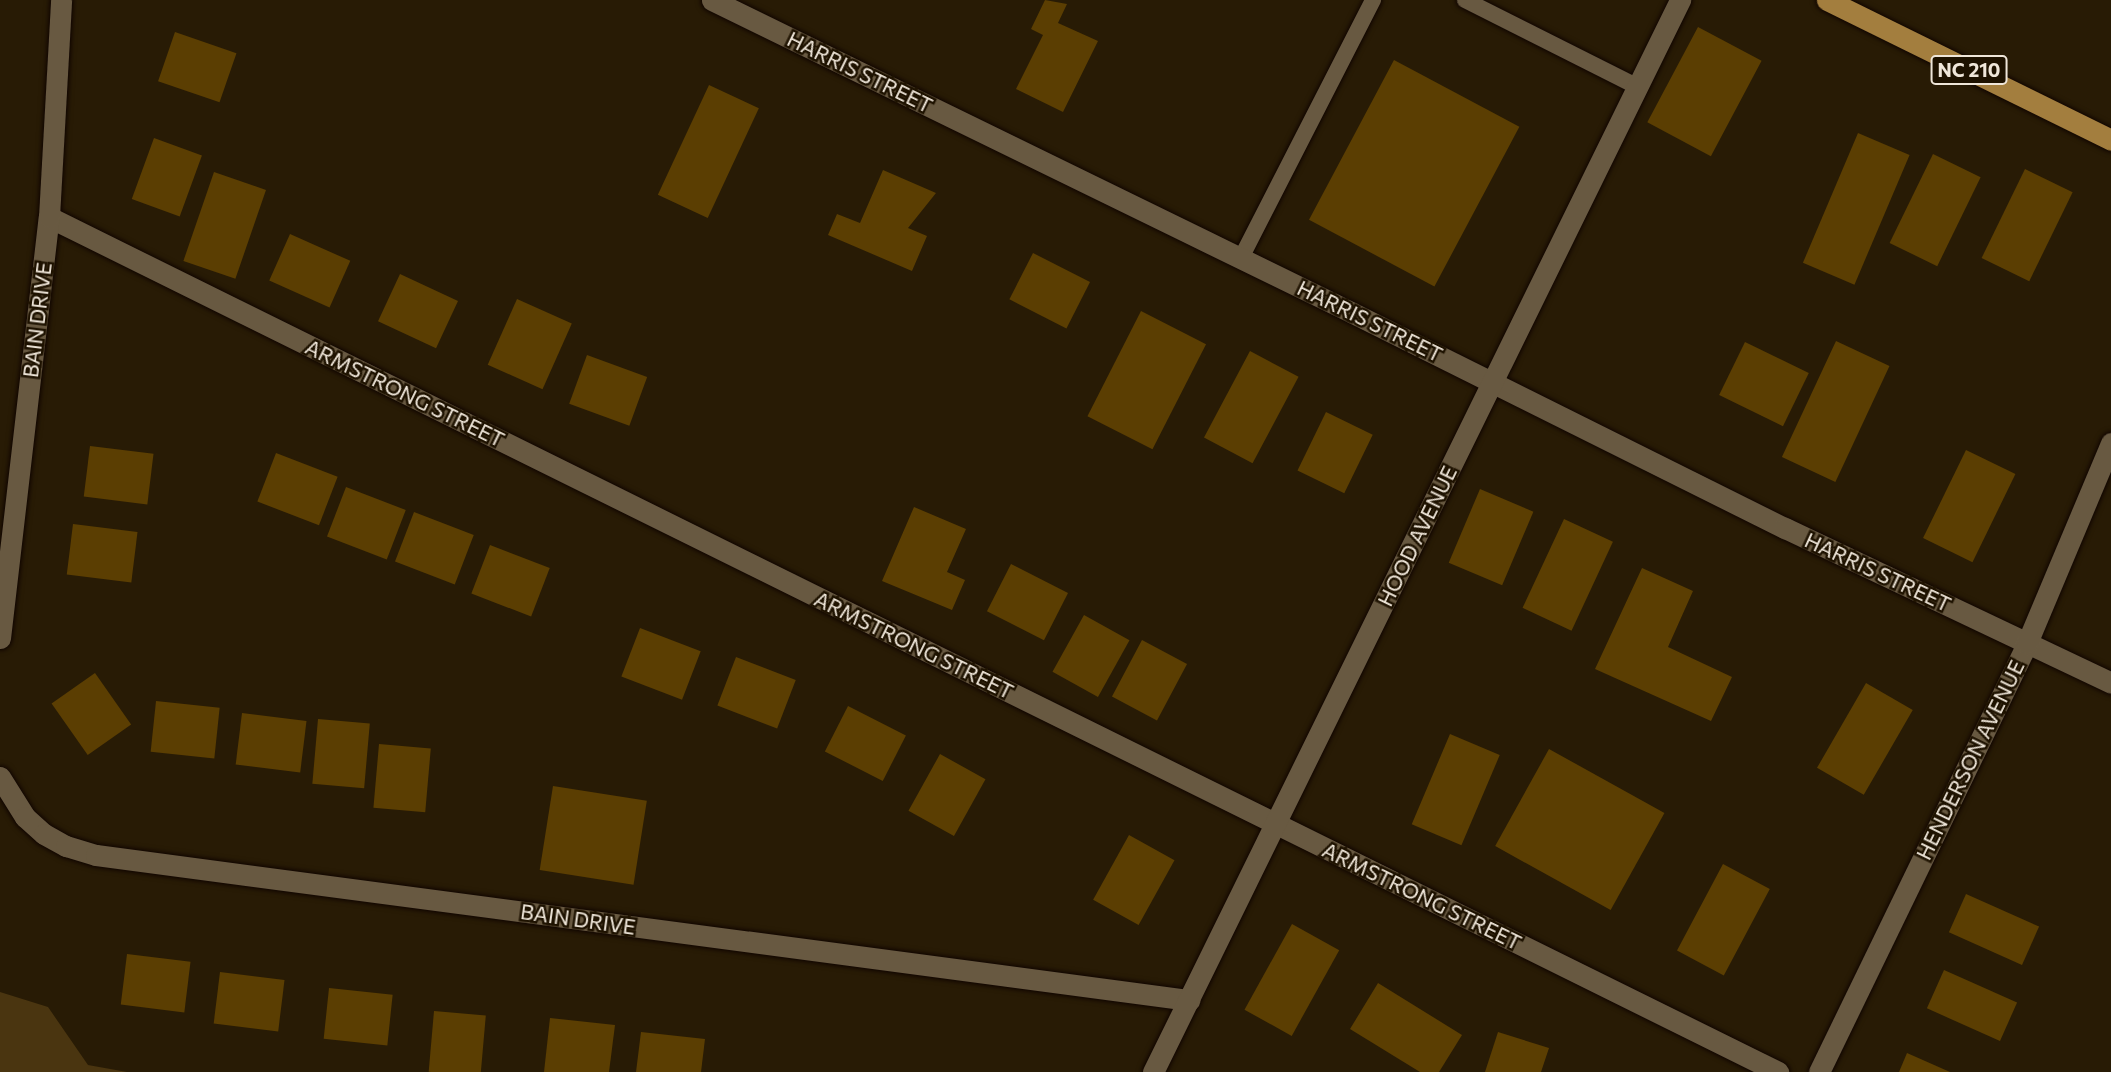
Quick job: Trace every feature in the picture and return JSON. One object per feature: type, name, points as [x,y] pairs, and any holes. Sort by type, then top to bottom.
[{"type":"main road","name":"NC 210","points":[[1827,0],[2111,140]]},
{"type":"street","name":"BAIN DRIVE","points":[[0,638],[49,217],[61,0]]},
{"type":"street","name":"HARRIS STREET","points":[[712,0],[1785,528],[2111,683]]},
{"type":"street","name":"HOOD AVENUE","points":[[1153,1072],[1681,0]]},
{"type":"street","name":"ARMSTRONG STREET","points":[[49,217],[1778,1072]]},
{"type":"street","name":"HENDERSON AVENUE","points":[[1819,1072],[2027,643],[2111,443]]},
{"type":"street","name":"BAIN DRIVE","points":[[0,777],[25,817],[44,834],[66,846],[96,855],[1189,1000]]},
{"type":"lane","points":[[1241,258],[1374,0]]},
{"type":"lane","points":[[1465,0],[1638,87]]},
{"type":"shaded area","points":[[0,992],[48,1007],[88,1065],[127,1072],[0,1072]]},
{"type":"building","points":[[1045,0],[1067,4],[1058,23],[1098,41],[1063,112],[1016,89],[1043,35],[1031,29]]},
{"type":"building","points":[[1698,27],[1762,61],[1711,156],[1647,122]]},
{"type":"building","points":[[175,32],[236,53],[220,102],[158,81]]},
{"type":"building","points":[[1394,60],[1519,127],[1434,286],[1309,220]]},
{"type":"building","points":[[709,85],[759,108],[708,218],[658,195]]},
{"type":"building","points":[[1858,133],[1910,155],[1854,285],[1803,263]]},
{"type":"building","points":[[154,138],[202,155],[180,217],[132,199]]},
{"type":"building","points":[[1933,154],[1981,177],[1937,266],[1890,243]]},
{"type":"building","points":[[2025,169],[2073,192],[2029,281],[1982,258]]},
{"type":"building","points":[[883,170],[936,193],[908,228],[927,236],[912,271],[828,235],[837,214],[860,223]]},
{"type":"building","points":[[214,172],[266,190],[235,279],[183,261]]},
{"type":"building","points":[[290,234],[350,261],[330,307],[269,281]]},
{"type":"building","points":[[1033,253],[1090,282],[1066,328],[1009,299]]},
{"type":"building","points":[[400,274],[458,301],[436,348],[378,321]]},
{"type":"building","points":[[517,299],[572,323],[543,389],[488,365]]},
{"type":"building","points":[[1141,311],[1206,344],[1152,449],[1087,416]]},
{"type":"building","points":[[1836,341],[1889,366],[1835,482],[1782,457]]},
{"type":"building","points":[[1745,342],[1809,373],[1783,426],[1719,395]]},
{"type":"building","points":[[1250,351],[1299,377],[1253,463],[1204,438]]},
{"type":"building","points":[[587,355],[647,377],[629,426],[569,404]]},
{"type":"building","points":[[1326,412],[1373,435],[1344,493],[1298,470]]},
{"type":"building","points":[[90,446],[154,454],[147,504],[84,497]]},
{"type":"building","points":[[1966,450],[2015,474],[1972,562],[1923,538]]},
{"type":"building","points":[[276,453],[338,477],[319,525],[257,502]]},
{"type":"building","points":[[346,487],[406,510],[387,559],[327,536]]},
{"type":"building","points":[[1480,489],[1533,512],[1502,585],[1449,563]]},
{"type":"building","points":[[914,507],[966,529],[947,572],[965,580],[952,610],[882,581]]},
{"type":"building","points":[[414,512],[474,535],[455,584],[395,561]]},
{"type":"building","points":[[1564,519],[1613,542],[1572,631],[1523,608]]},
{"type":"building","points":[[73,524],[138,532],[131,583],[67,575]]},
{"type":"building","points":[[490,545],[550,568],[531,616],[471,594]]},
{"type":"building","points":[[1011,564],[1068,593],[1044,640],[987,611]]},
{"type":"building","points":[[1642,568],[1693,591],[1668,647],[1732,677],[1711,721],[1595,669]]},
{"type":"building","points":[[1084,615],[1129,640],[1098,697],[1052,672]]},
{"type":"building","points":[[640,628],[701,651],[682,700],[621,677]]},
{"type":"building","points":[[1142,640],[1187,664],[1157,720],[1112,697]]},
{"type":"building","points":[[736,657],[796,680],[777,728],[717,706]]},
{"type":"building","points":[[95,673],[131,725],[88,755],[52,703]]},
{"type":"building","points":[[1866,683],[1913,710],[1864,795],[1817,768]]},
{"type":"building","points":[[156,701],[220,708],[214,758],[151,752]]},
{"type":"building","points":[[848,706],[906,736],[883,781],[825,751]]},
{"type":"building","points":[[242,713],[307,721],[300,773],[236,765]]},
{"type":"building","points":[[318,719],[370,724],[364,788],[312,784]]},
{"type":"building","points":[[1450,734],[1500,755],[1461,845],[1412,824]]},
{"type":"building","points":[[379,744],[431,749],[425,812],[373,808]]},
{"type":"building","points":[[1549,749],[1664,813],[1611,910],[1495,846]]},
{"type":"building","points":[[940,754],[985,779],[954,836],[908,811]]},
{"type":"building","points":[[553,786],[647,801],[634,885],[540,870]]},
{"type":"building","points":[[1129,835],[1174,860],[1139,925],[1093,900]]},
{"type":"building","points":[[1723,864],[1770,889],[1724,975],[1677,951]]},
{"type":"building","points":[[1966,894],[2039,927],[2022,965],[1949,932]]},
{"type":"building","points":[[1292,924],[1339,950],[1292,1036],[1244,1010]]},
{"type":"building","points":[[127,954],[191,962],[184,1012],[121,1005]]},
{"type":"building","points":[[1944,970],[2017,1003],[2000,1041],[1927,1008]]},
{"type":"building","points":[[220,972],[285,980],[278,1032],[214,1024]]},
{"type":"building","points":[[1378,983],[1462,1035],[1439,1072],[1420,1072],[1350,1029]]},
{"type":"building","points":[[329,988],[393,995],[387,1045],[324,1039]]},
{"type":"building","points":[[434,1011],[486,1016],[481,1072],[429,1072]]},
{"type":"building","points":[[550,1018],[615,1025],[609,1072],[544,1072]]},
{"type":"building","points":[[641,1032],[705,1039],[701,1072],[636,1072]]},
{"type":"building","points":[[1498,1032],[1549,1048],[1541,1072],[1485,1072]]},
{"type":"building","points":[[1907,1053],[1950,1072],[1899,1072]]}]
